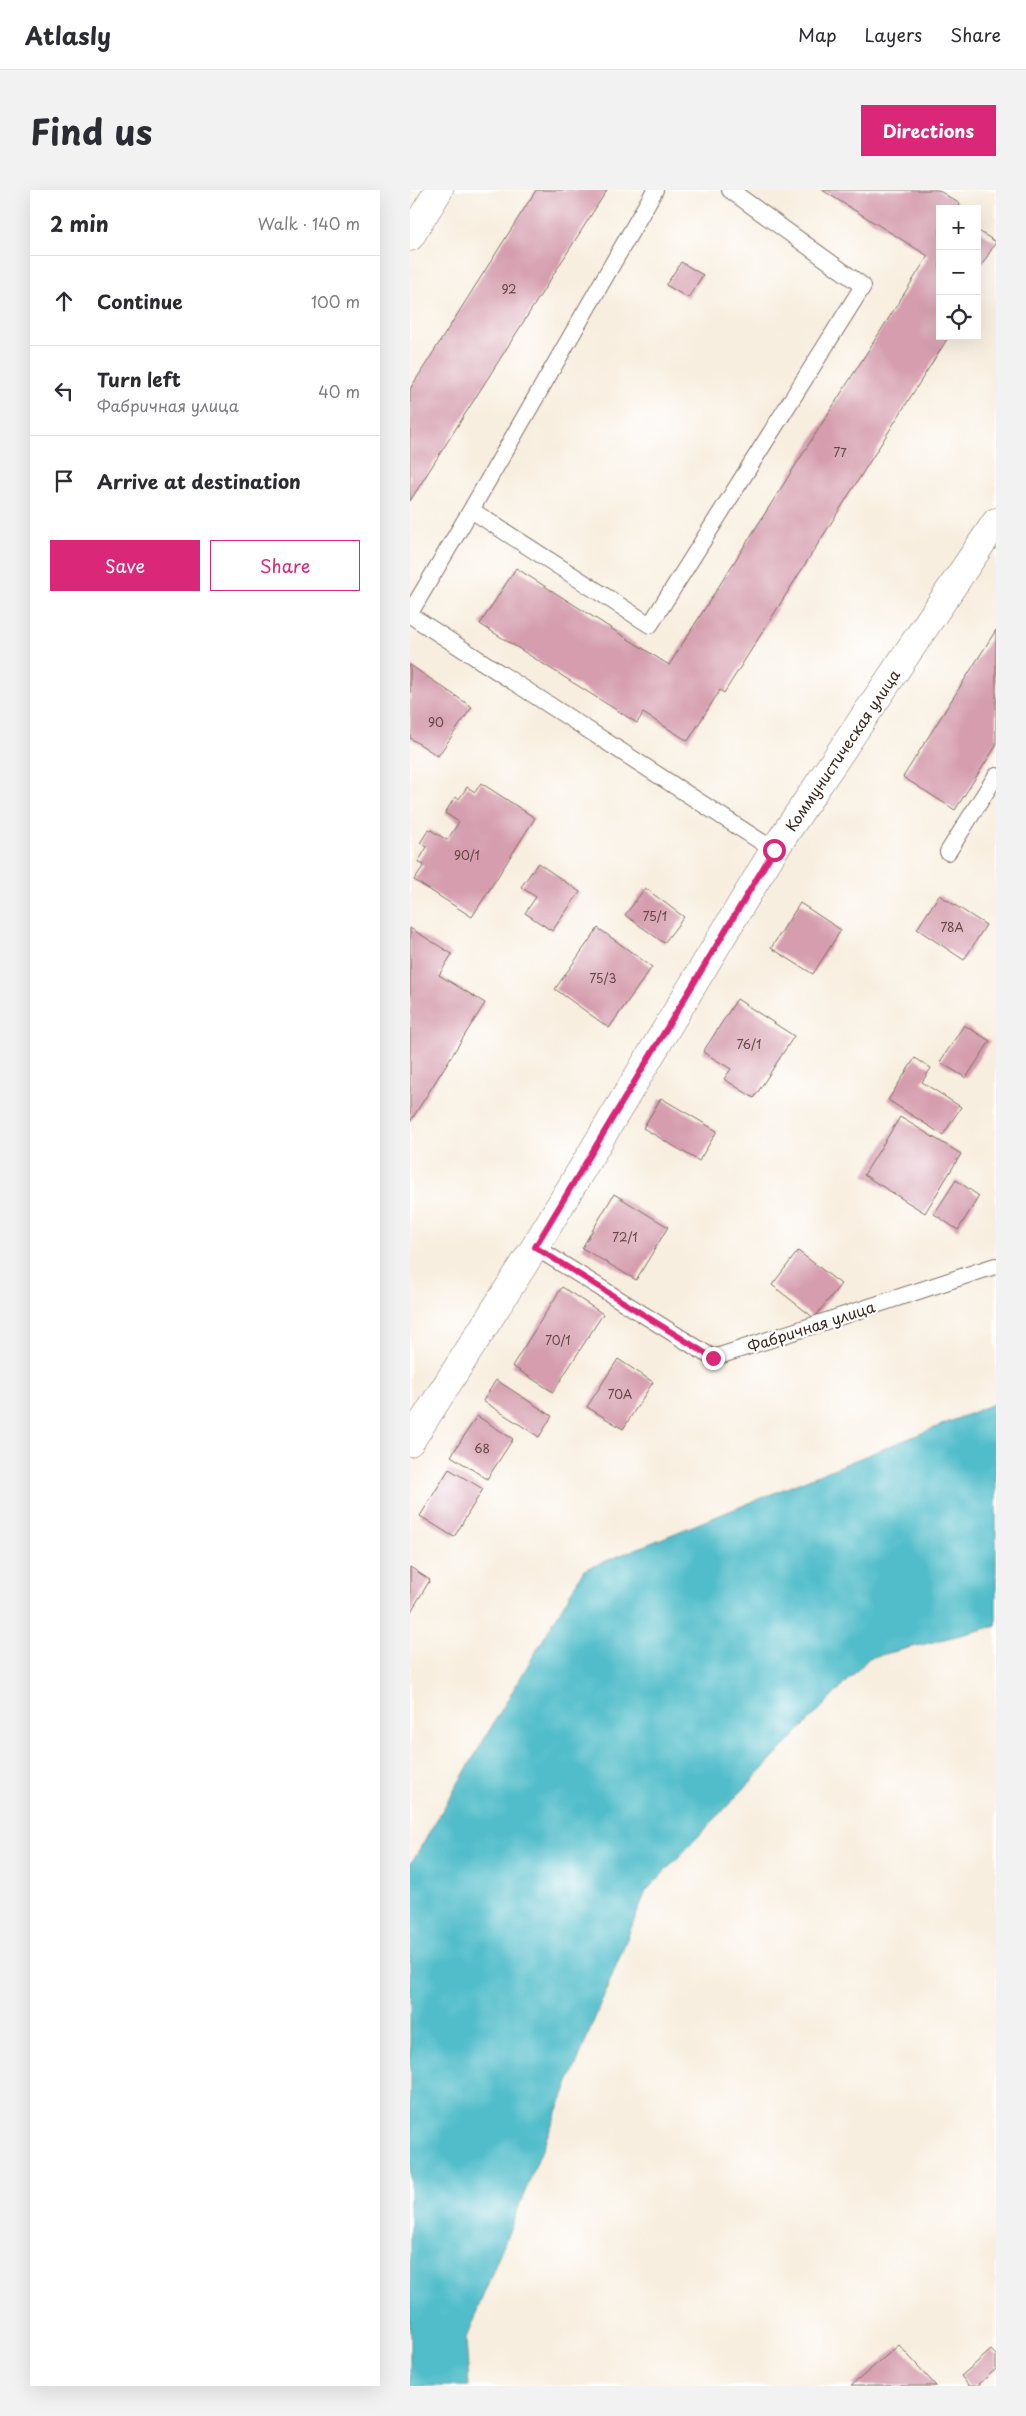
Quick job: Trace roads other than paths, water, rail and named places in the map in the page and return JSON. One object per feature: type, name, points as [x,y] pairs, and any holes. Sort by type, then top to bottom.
[{"type":"street","points":[[410,237],[439,190]]},
{"type":"street","name":"Коммунистическая улица","points":[[410,1442],[535,1247],[774,850],[996,522]]},
{"type":"lane","points":[[654,190],[410,614],[774,850]]},
{"type":"lane","points":[[471,510],[650,625],[863,286],[730,190]]},
{"type":"lane","points":[[948,852],[996,776]]},
{"type":"lane","name":"Фабричная улица","points":[[535,1247],[713,1358],[995,1266]]},
{"type":"water","points":[[996,1403],[996,1626],[869,1658],[646,1891],[466,2338],[469,2386],[410,2386],[410,1865],[584,1570]]}]
